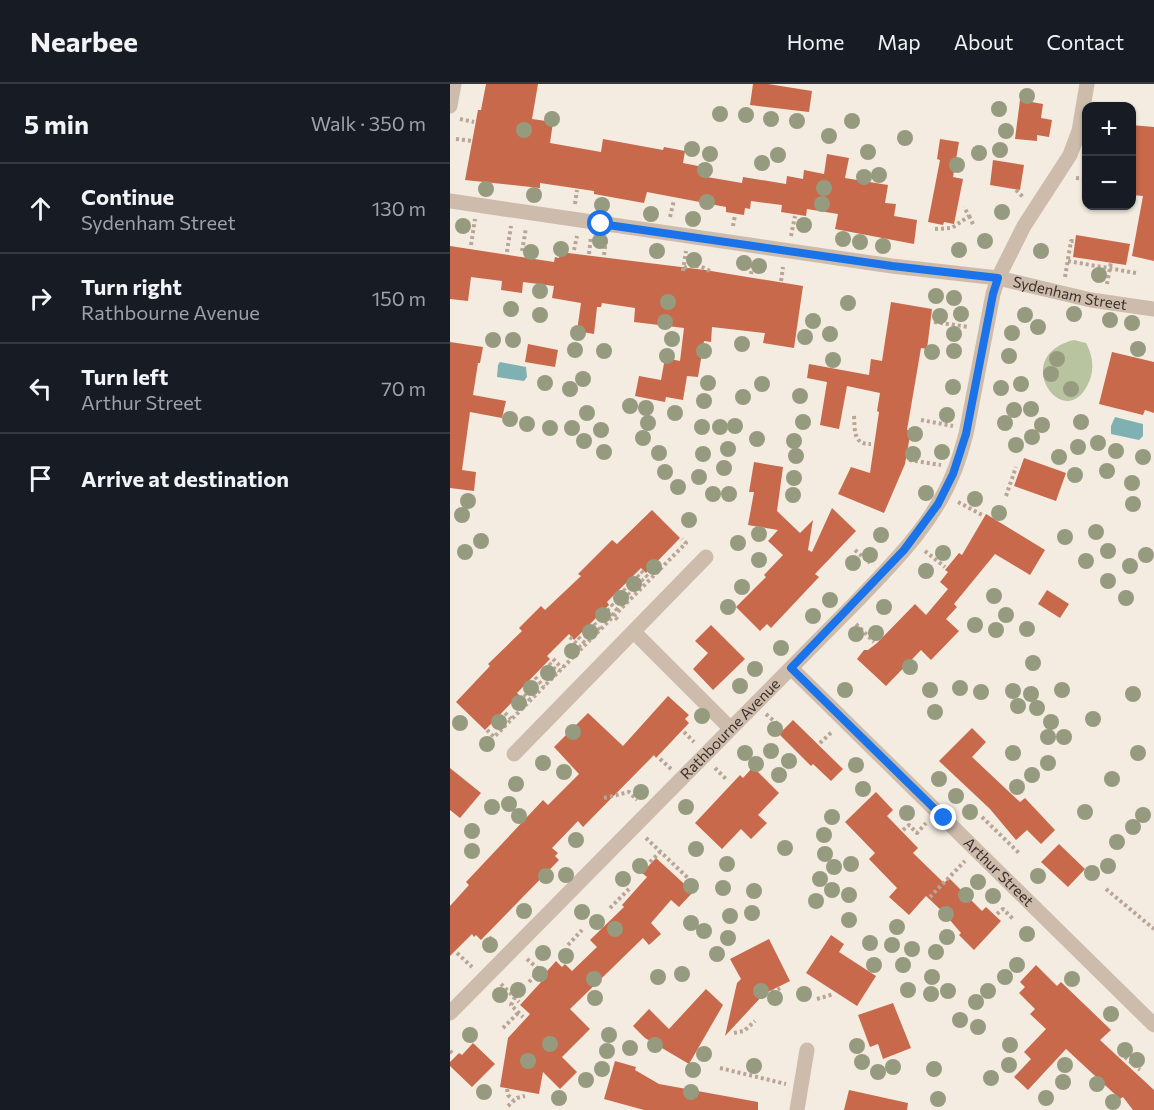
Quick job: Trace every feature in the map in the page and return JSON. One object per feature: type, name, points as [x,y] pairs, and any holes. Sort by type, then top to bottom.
[{"type":"street","points":[[450,106],[454,84]]},
{"type":"street","name":"Rathbourne Avenue","points":[[450,1013],[791,668],[904,550],[938,504],[956,467],[967,429],[998,278],[1024,226],[1068,158],[1078,131],[1088,84]]},
{"type":"street","name":"Sydenham Street","points":[[450,201],[892,266],[998,278],[1091,300],[1154,309]]},
{"type":"street","points":[[514,754],[706,557]]},
{"type":"street","points":[[634,632],[730,728]]},
{"type":"street","name":"Arthur Street","points":[[791,668],[1154,1025]]},
{"type":"street","points":[[797,1110],[807,1050]]},
{"type":"path","points":[[460,119],[474,122]]},
{"type":"path","points":[[456,139],[473,141]]},
{"type":"path","points":[[1076,178],[1082,179]]},
{"type":"path","points":[[574,207],[577,190]]},
{"type":"path","points":[[1016,190],[1024,198]]},
{"type":"path","points":[[670,221],[674,200]]},
{"type":"path","points":[[964,207],[974,226]]},
{"type":"path","points":[[733,230],[735,215]]},
{"type":"path","points":[[791,238],[795,216]]},
{"type":"path","points":[[935,229],[952,228],[969,216]]},
{"type":"path","points":[[471,245],[475,219]]},
{"type":"path","points":[[507,252],[512,224]]},
{"type":"path","points":[[522,251],[526,225]]},
{"type":"path","points":[[574,250],[577,232]]},
{"type":"path","points":[[589,254],[592,234]]},
{"type":"path","points":[[604,255],[606,236]]},
{"type":"path","points":[[1065,277],[1071,241],[1074,241]]},
{"type":"path","points":[[687,248],[684,270],[690,265],[711,272]]},
{"type":"path","points":[[701,267],[702,258]]},
{"type":"path","points":[[751,274],[754,258]]},
{"type":"path","points":[[1068,261],[1136,273]]},
{"type":"path","points":[[781,281],[784,262]]},
{"type":"path","points":[[1107,284],[1111,262]]},
{"type":"path","points":[[934,322],[970,327]]},
{"type":"path","points":[[854,416],[857,440],[865,445],[872,444]]},
{"type":"path","points":[[921,420],[967,429]]},
{"type":"path","points":[[909,460],[956,467]]},
{"type":"path","points":[[1006,496],[1016,467]]},
{"type":"path","points":[[958,502],[982,515]]},
{"type":"path","points":[[487,730],[494,737],[686,543],[682,539]]},
{"type":"path","points":[[925,552],[945,567]]},
{"type":"path","points":[[660,561],[664,565]]},
{"type":"path","points":[[641,571],[650,579]]},
{"type":"path","points":[[637,575],[645,583]]},
{"type":"path","points":[[623,589],[632,597]]},
{"type":"path","points":[[611,604],[618,611]]},
{"type":"path","points":[[594,623],[600,630]]},
{"type":"path","points":[[855,623],[874,642]]},
{"type":"path","points":[[570,637],[583,646]]},
{"type":"path","points":[[578,637],[583,646]]},
{"type":"path","points":[[553,659],[562,668]]},
{"type":"path","points":[[549,663],[558,672]]},
{"type":"path","points":[[535,677],[544,687]]},
{"type":"path","points":[[524,694],[530,700]]},
{"type":"path","points":[[519,698],[526,705]]},
{"type":"path","points":[[505,713],[511,719]]},
{"type":"path","points":[[765,713],[781,727]]},
{"type":"path","points":[[820,743],[833,730]]},
{"type":"path","points":[[713,766],[727,780]]},
{"type":"path","points":[[604,798],[629,792],[649,810]]},
{"type":"path","points":[[982,817],[1019,853]]},
{"type":"path","points":[[903,830],[909,825],[917,833],[926,822]]},
{"type":"path","points":[[644,837],[689,879]]},
{"type":"path","points":[[998,842],[1004,837]]},
{"type":"path","points":[[650,862],[660,852]]},
{"type":"path","points":[[930,897],[965,860]]},
{"type":"path","points":[[951,875],[956,879]]},
{"type":"path","points":[[610,908],[629,889]]},
{"type":"path","points":[[1106,889],[1154,929]]},
{"type":"path","points":[[997,914],[1003,909],[1013,919]]},
{"type":"path","points":[[568,945],[582,930]]},
{"type":"path","points":[[526,957],[541,971],[529,982]]},
{"type":"path","points":[[501,983],[519,1002]]},
{"type":"path","points":[[772,992],[783,987]]},
{"type":"path","points":[[817,999],[834,994]]},
{"type":"path","points":[[515,997],[511,1005],[523,1017]]},
{"type":"path","points":[[503,1028],[518,1013]]},
{"type":"path","points":[[734,1033],[744,1031],[755,1020]]},
{"type":"path","points":[[1125,1057],[1140,1070]]},
{"type":"path","points":[[720,1068],[801,1087]]},
{"type":"path","points":[[507,1089],[508,1095],[513,1100]]},
{"type":"path","points":[[508,1106],[513,1100],[525,1096]]},
{"type":"green space","points":[[1074,340],[1086,343],[1092,358],[1092,368],[1088,384],[1078,397],[1066,401],[1056,397],[1047,387],[1043,374],[1045,361],[1055,349]]},
{"type":"water","points":[[500,362],[526,367],[527,377],[524,381],[497,377]]},
{"type":"water","points":[[1115,417],[1143,424],[1143,436],[1139,440],[1111,434],[1111,426]]},
{"type":"building","points":[[486,84],[538,84],[532,119],[553,122],[550,143],[601,152],[603,139],[663,150],[664,147],[685,151],[683,163],[703,167],[701,176],[742,183],[743,177],[786,184],[787,176],[803,179],[804,170],[824,174],[827,154],[849,158],[845,178],[888,185],[885,203],[896,204],[894,216],[917,220],[914,244],[835,229],[838,214],[807,209],[806,216],[781,212],[782,205],[751,201],[750,209],[745,208],[744,215],[726,212],[726,207],[647,192],[644,203],[594,194],[594,191],[540,183],[540,188],[465,180],[478,110],[481,110]]},
{"type":"building","points":[[753,84],[812,91],[809,112],[750,105]]},
{"type":"building","points":[[1020,100],[1043,104],[1041,118],[1052,120],[1049,137],[1037,135],[1037,141],[1015,139]]},
{"type":"building","points":[[1136,125],[1154,127],[1154,261],[1132,256],[1143,196],[1136,195]]},
{"type":"building","points":[[940,139],[959,142],[953,177],[963,179],[954,224],[944,222],[943,225],[928,222],[940,160],[937,159]]},
{"type":"building","points":[[993,160],[1024,165],[1020,190],[990,185]]},
{"type":"building","points":[[1076,235],[1130,244],[1126,265],[1073,257]]},
{"type":"building","points":[[450,246],[554,262],[555,257],[559,258],[560,252],[705,270],[803,286],[794,348],[763,343],[765,333],[712,327],[711,342],[704,341],[698,377],[687,376],[683,400],[666,397],[665,402],[635,396],[639,376],[661,380],[665,358],[680,361],[684,328],[634,322],[635,308],[602,303],[601,307],[597,307],[594,334],[577,331],[581,303],[552,298],[554,286],[523,282],[522,293],[501,290],[502,281],[471,277],[468,301],[450,299]]},
{"type":"building","points":[[891,302],[932,309],[927,349],[921,348],[907,430],[911,430],[905,464],[884,513],[838,494],[851,467],[870,473],[880,393],[847,386],[839,429],[820,425],[827,382],[807,378],[809,364],[869,375],[871,359],[882,361]]},
{"type":"building","points":[[450,342],[483,347],[473,395],[506,401],[502,418],[470,412],[462,470],[476,472],[474,491],[450,488]]},
{"type":"building","points":[[528,344],[558,350],[555,367],[525,362]]},
{"type":"building","points":[[1112,352],[1154,362],[1154,413],[1145,410],[1143,415],[1099,404]]},
{"type":"building","points":[[1024,458],[1066,473],[1056,501],[1014,486]]},
{"type":"building","points":[[754,462],[783,467],[777,511],[800,533],[813,520],[808,550],[812,552],[832,508],[856,531],[815,574],[819,577],[771,628],[767,624],[760,631],[736,607],[766,577],[764,575],[783,555],[768,541],[778,530],[748,525],[754,492],[749,492]]},
{"type":"building","points":[[652,510],[680,538],[646,573],[641,568],[574,640],[569,634],[547,656],[550,659],[517,693],[519,695],[485,730],[456,702],[490,666],[488,664],[522,631],[519,628],[541,606],[545,610],[581,576],[578,574],[612,540],[617,544]]},
{"type":"building","points":[[986,514],[1045,550],[1030,575],[995,554],[954,604],[957,607],[946,619],[959,631],[931,660],[921,650],[886,686],[857,659],[864,650],[868,650],[877,643],[915,604],[926,615],[948,589],[940,582],[948,572],[945,570],[959,553],[962,555]]},
{"type":"building","points":[[1047,590],[1069,604],[1060,618],[1038,604]]},
{"type":"building","points":[[711,625],[745,659],[713,690],[693,669],[708,653],[695,641]]},
{"type":"building","points":[[668,696],[689,715],[685,719],[689,723],[656,758],[654,755],[583,827],[578,821],[552,848],[558,853],[555,856],[559,860],[481,940],[472,934],[450,956],[450,906],[469,885],[466,882],[543,800],[548,805],[579,774],[554,747],[588,713],[623,746]]},
{"type":"building","points":[[793,720],[843,769],[831,781],[813,764],[811,766],[779,734]]},
{"type":"building","points":[[972,728],[986,742],[972,757],[1020,802],[1025,798],[1055,830],[1041,844],[1027,830],[1016,840],[990,809],[939,761]]},
{"type":"building","points":[[753,767],[779,793],[758,815],[767,823],[751,839],[741,829],[722,849],[695,823],[740,775],[743,778]]},
{"type":"building","points":[[450,768],[481,793],[460,818],[450,810]]},
{"type":"building","points":[[876,792],[893,810],[887,816],[918,848],[913,853],[944,883],[949,878],[982,911],[986,907],[1001,921],[974,950],[959,935],[961,933],[943,912],[926,896],[909,915],[889,897],[897,888],[869,859],[875,853],[845,822]]},
{"type":"building","points":[[1059,844],[1085,869],[1068,887],[1041,862]]},
{"type":"building","points":[[656,858],[693,892],[679,907],[671,900],[651,923],[661,934],[649,945],[643,938],[570,1009],[590,1029],[562,1057],[577,1072],[560,1089],[543,1072],[539,1094],[500,1087],[508,1038],[530,1014],[520,1005],[542,981],[540,979],[556,961],[562,967],[565,964],[572,971],[597,947],[590,940],[624,907],[622,905],[647,877],[642,873]]},
{"type":"building","points":[[831,935],[844,944],[839,952],[876,976],[857,1006],[806,973]]},
{"type":"building","points":[[769,939],[790,981],[764,994],[725,1036],[737,983],[741,979],[730,959]]},
{"type":"building","points":[[1036,965],[1057,986],[1061,982],[1111,1030],[1100,1040],[1154,1090],[1154,1110],[1133,1110],[1123,1097],[1120,1099],[1066,1049],[1028,1090],[1014,1077],[1031,1059],[1024,1052],[1046,1029],[1030,1014],[1035,1009],[1019,993],[1025,987],[1020,982]]},
{"type":"building","points":[[706,989],[723,1005],[689,1064],[645,1038],[633,1026],[649,1009],[669,1029]]},
{"type":"building","points":[[893,1003],[911,1048],[883,1059],[878,1044],[870,1047],[858,1015]]},
{"type":"building","points":[[473,1043],[495,1064],[472,1087],[450,1066],[450,1062],[459,1053],[462,1055]]},
{"type":"building","points":[[615,1061],[636,1067],[635,1070],[659,1084],[758,1102],[758,1110],[644,1110],[604,1099]]},
{"type":"building","points":[[849,1090],[908,1103],[907,1110],[844,1110]]},
{"type":"route","points":[[601,224],[892,266],[998,278],[966,434],[953,474],[938,504],[904,550],[791,668],[944,818]]}]
